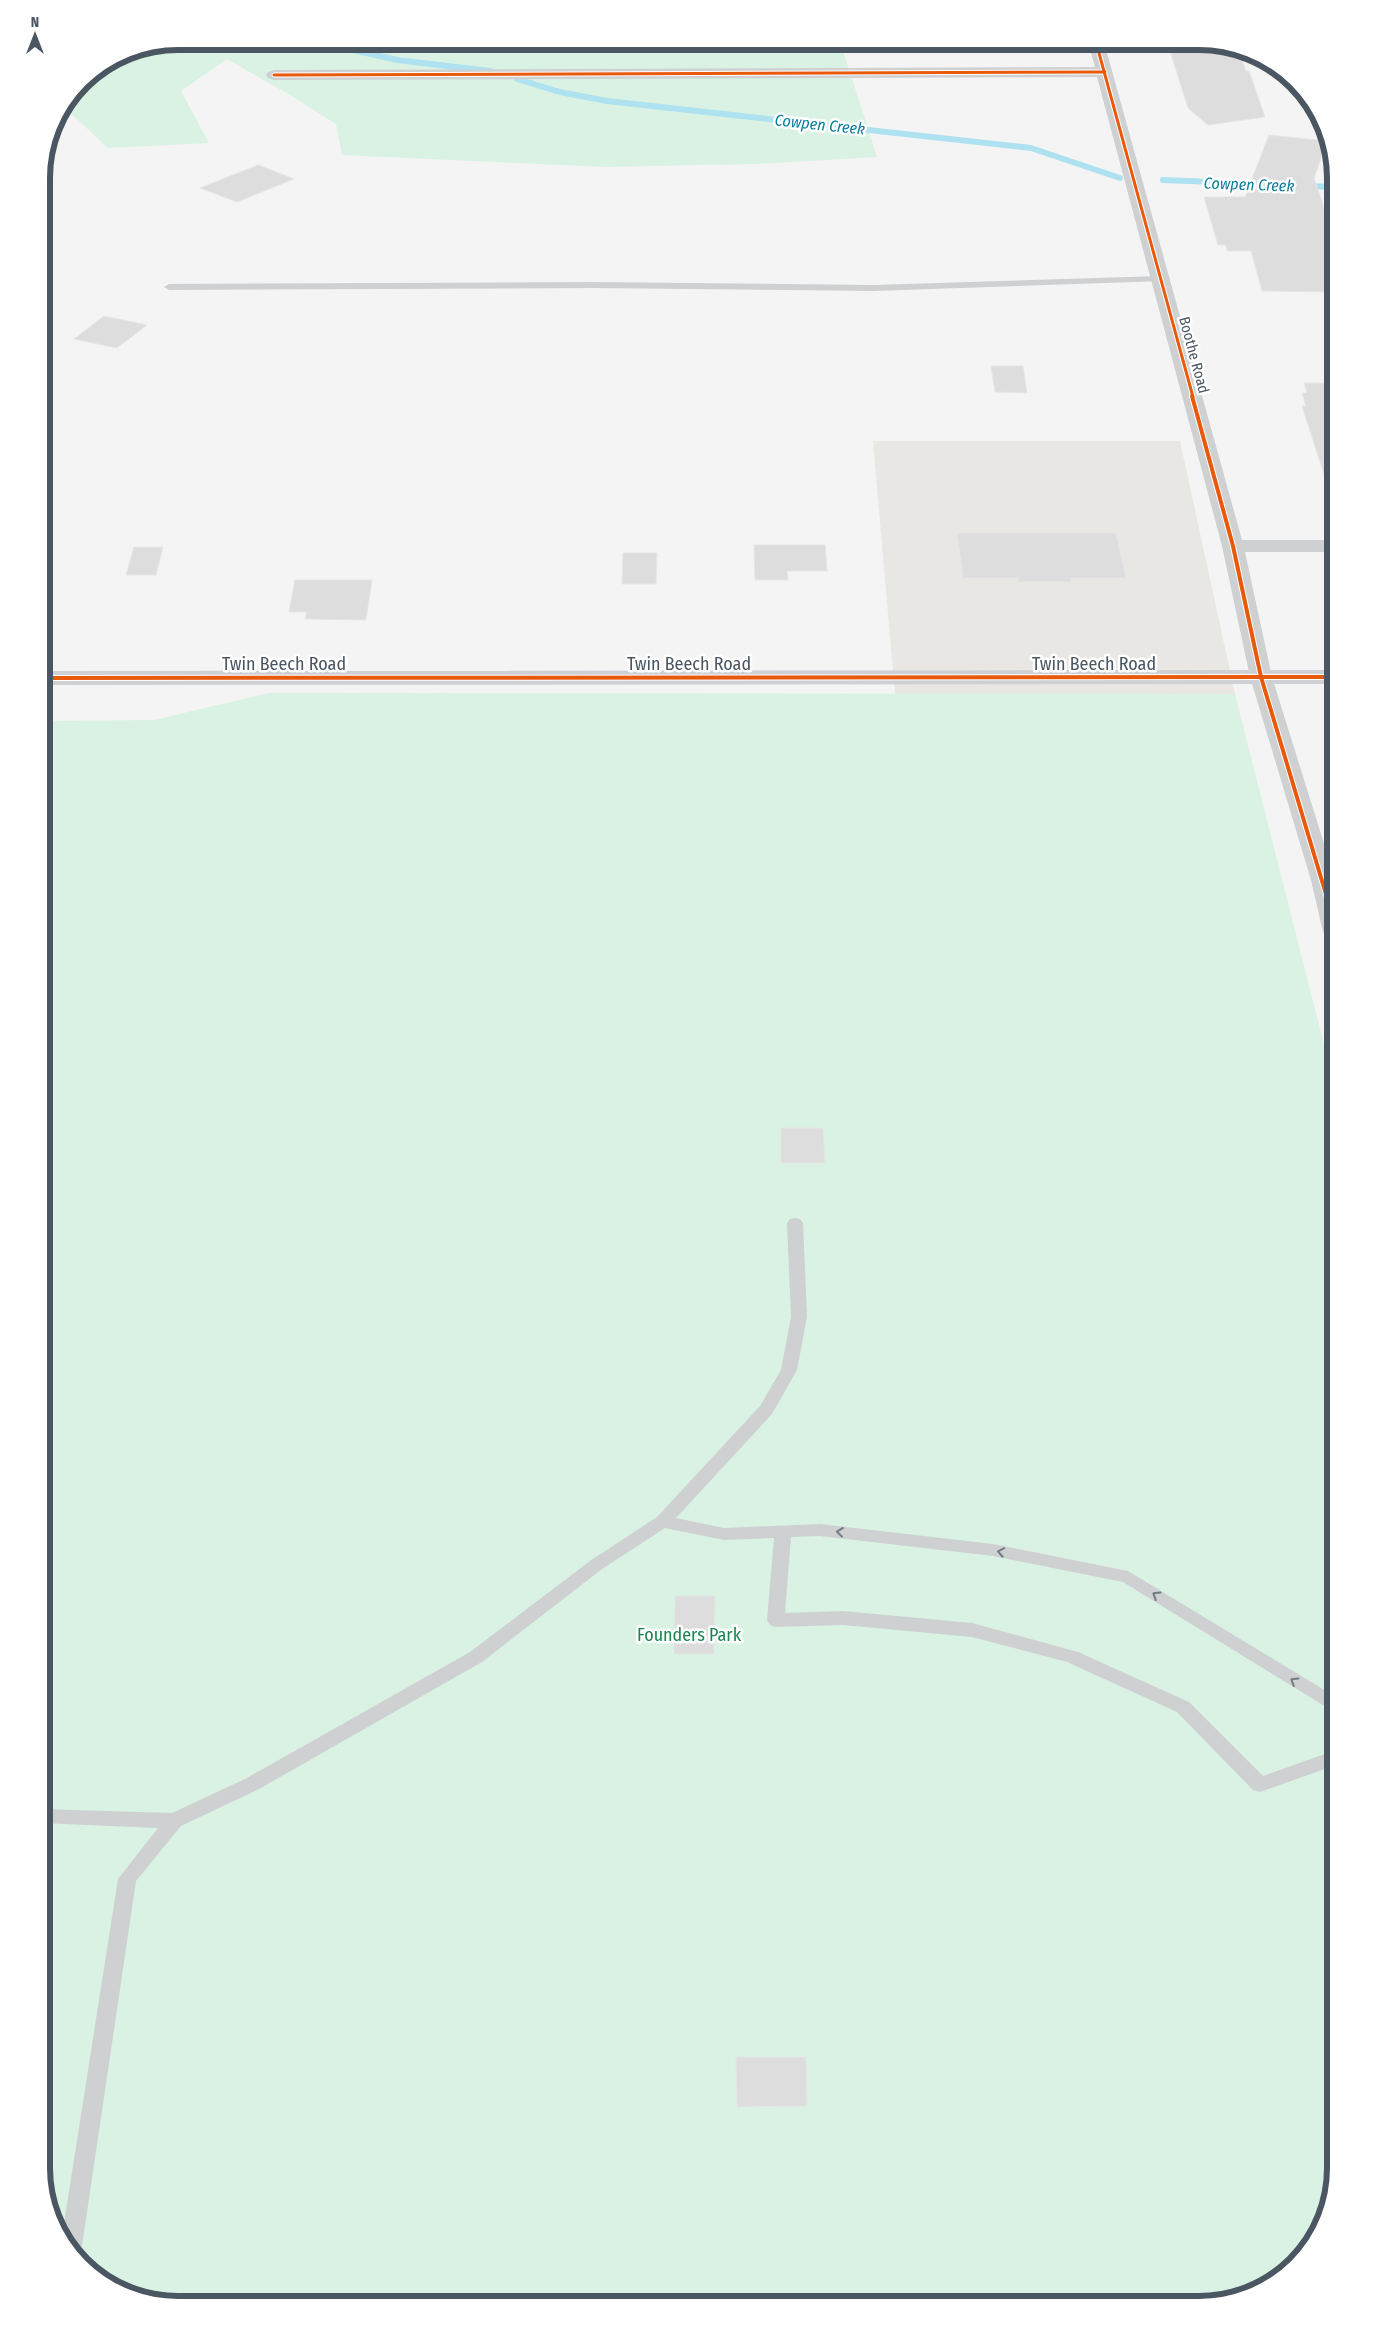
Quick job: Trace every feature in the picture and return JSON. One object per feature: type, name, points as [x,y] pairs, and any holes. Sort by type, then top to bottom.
[{"type":"street","name":"Boothe Road","points":[[1098,50],[1233,546],[1261,677],[1327,874]]},
{"type":"street","points":[[274,75],[1105,72]]},
{"type":"street","points":[[1233,546],[1327,546]]},
{"type":"street","name":"Twin Beech Road","points":[[50,678],[1327,677]]},
{"type":"lane","points":[[169,286],[591,285],[874,288],[1160,279]]},
{"type":"lane","points":[[72,2239],[127,1879],[174,1821],[252,1784],[476,1657],[596,1564],[663,1521],[766,1410],[789,1370],[799,1317],[794,1223]]},
{"type":"lane","points":[[663,1521],[724,1534],[820,1530],[993,1550],[1128,1577],[1327,1700]]},
{"type":"lane","points":[[782,1531],[776,1620],[844,1618],[972,1630],[1072,1657],[1183,1707],[1260,1785],[1327,1760]]},
{"type":"lane","points":[[50,1816],[174,1821]]},
{"type":"shaded area","points":[[873,441],[1180,441],[1235,694],[895,694]]},
{"type":"green space","points":[[169,50],[843,50],[877,157],[756,164],[604,167],[342,155],[336,124],[227,59],[181,91],[209,143],[108,148],[69,111],[87,87],[100,76],[121,63],[153,52]]},
{"type":"green space","name":"Founders Park","points":[[269,693],[1235,694],[1327,1057],[1327,2168],[1323,2201],[1314,2225],[1295,2252],[1270,2274],[1256,2283],[1232,2292],[1199,2296],[169,2296],[153,2294],[121,2283],[94,2264],[72,2239],[63,2225],[52,2193],[50,2168],[50,721],[154,720]]},
{"type":"building","points":[[1208,50],[1224,52],[1241,57],[1246,71],[1249,71],[1265,117],[1208,125],[1188,108],[1170,51]]},
{"type":"building","points":[[1269,135],[1321,140],[1324,150],[1314,178],[1327,217],[1327,292],[1262,291],[1251,251],[1227,251],[1226,245],[1218,245],[1204,197],[1245,197]]},
{"type":"building","points":[[258,165],[294,179],[237,202],[200,188]]},
{"type":"building","points":[[104,316],[147,325],[117,348],[74,339]]},
{"type":"building","points":[[991,366],[1023,366],[1027,393],[995,392]]},
{"type":"building","points":[[1304,383],[1327,383],[1327,484],[1302,406],[1306,406],[1302,393],[1307,393]]},
{"type":"building","points":[[957,533],[1116,533],[1126,578],[1071,578],[1072,582],[1018,582],[1018,578],[963,578]]},
{"type":"building","points":[[754,545],[825,545],[827,571],[787,571],[788,580],[755,580]]},
{"type":"building","points":[[134,547],[163,547],[156,575],[126,575]]},
{"type":"building","points":[[623,553],[657,553],[656,584],[622,584]]},
{"type":"building","points":[[295,580],[372,580],[366,620],[305,619],[307,612],[289,612]]},
{"type":"building","points":[[781,1128],[823,1128],[825,1163],[781,1163]]},
{"type":"building","points":[[675,1596],[715,1596],[714,1654],[674,1654]]},
{"type":"building","points":[[736,2057],[806,2057],[807,2106],[737,2107]]},
{"type":"waterway","name":"Cowpen Creek","points":[[353,50],[397,60],[490,71]]},
{"type":"waterway","name":"Cowpen Creek","points":[[517,79],[560,92],[607,101],[1031,148],[1120,178]]},
{"type":"waterway","name":"Cowpen Creek","points":[[1163,180],[1264,184]]},
{"type":"waterway","name":"Cowpen Creek","points":[[1304,186],[1327,187]]},
{"type":"cycle path","points":[[1098,50],[1233,546],[1261,677],[1327,896]]},
{"type":"cycle path","points":[[274,75],[1105,72]]},
{"type":"cycle path","points":[[50,678],[1327,677]]}]
